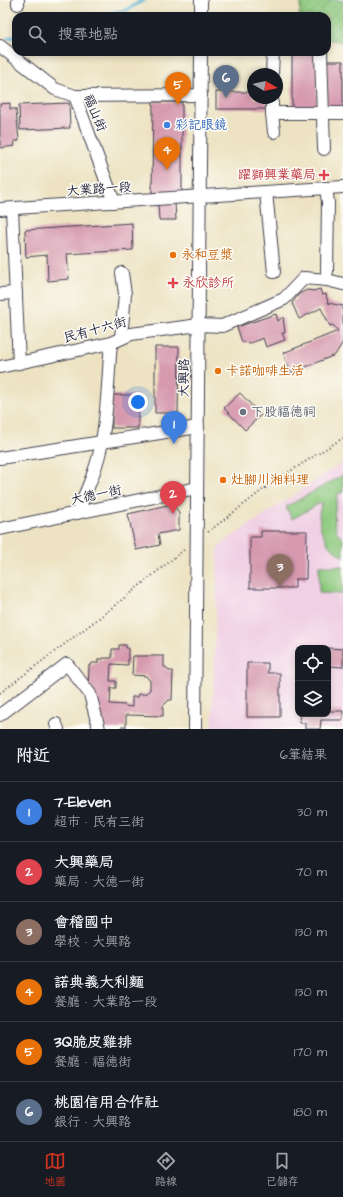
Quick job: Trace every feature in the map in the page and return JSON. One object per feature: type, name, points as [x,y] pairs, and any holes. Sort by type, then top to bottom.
[{"type":"street","points":[[201,12],[202,0]]},
{"type":"street","name":"福山街","points":[[0,46],[12,55]]},
{"type":"street","name":"福山街","points":[[13,56],[55,89],[75,96],[114,202]]},
{"type":"street","name":"大興路","points":[[195,729],[201,56]]},
{"type":"street","points":[[272,68],[273,56]]},
{"type":"street","points":[[321,56],[324,149]]},
{"type":"street","points":[[75,96],[201,95]]},
{"type":"street","points":[[272,104],[274,132]]},
{"type":"street","points":[[272,113],[343,113]]},
{"type":"street","name":"大業路一段","points":[[6,209],[343,187]]},
{"type":"street","points":[[326,188],[328,202],[327,272]]},
{"type":"street","points":[[266,192],[274,272]]},
{"type":"street","points":[[6,209],[16,293],[19,362]]},
{"type":"street","points":[[77,513],[93,472],[102,442],[116,340],[125,294],[122,273]]},
{"type":"street","name":"民有十六街","points":[[0,367],[116,340],[131,334],[198,325],[222,326],[284,299],[304,278],[327,280],[343,284]]},
{"type":"street","points":[[0,294],[16,293]]},
{"type":"street","points":[[0,458],[198,427]]},
{"type":"street","name":"大德一街","points":[[0,529],[197,488]]},
{"type":"street","points":[[0,715],[67,664],[90,694],[99,729]]},
{"type":"path","points":[[207,533],[274,482],[343,438]]},
{"type":"path","points":[[0,693],[103,615],[186,549]]},
{"type":"shaded area","points":[[343,462],[343,729],[212,729],[218,546]]},
{"type":"green space","points":[[301,0],[343,0],[343,42],[331,40],[331,12],[300,12]]},
{"type":"green space","points":[[343,475],[343,492],[338,494],[334,518],[336,530],[343,539],[343,557],[329,546],[320,527],[319,513],[322,502],[292,519],[286,507]]},
{"type":"green space","points":[[319,566],[343,566],[343,594],[319,593]]},
{"type":"building","points":[[292,56],[317,56],[317,109],[292,109]]},
{"type":"building","points":[[327,61],[343,61],[343,111],[326,111]]},
{"type":"building","points":[[216,92],[247,92],[247,104],[267,104],[267,109],[216,109]]},
{"type":"building","points":[[153,102],[182,102],[182,194],[152,194]]},
{"type":"building","points":[[10,103],[10,109],[16,109],[19,141],[14,141],[15,146],[0,148],[0,104]]},
{"type":"building","points":[[69,103],[70,128],[20,130],[19,105]]},
{"type":"building","points":[[158,203],[175,203],[176,220],[159,220]]},
{"type":"building","points":[[132,223],[133,250],[67,254],[69,279],[48,281],[47,255],[26,257],[25,230]]},
{"type":"building","points":[[320,289],[322,295],[326,294],[328,303],[343,306],[343,342],[335,355],[291,373],[283,353],[338,331],[333,325],[330,326],[321,308],[299,319],[292,303],[299,294],[307,290],[313,291]]},
{"type":"building","points":[[276,314],[278,321],[283,317],[285,333],[282,333],[285,340],[266,347],[263,338],[250,343],[242,342],[237,327]]},
{"type":"building","points":[[155,347],[179,347],[178,413],[155,413]]},
{"type":"building","name":"下股福德祠","points":[[240,393],[261,415],[245,430],[224,408]]},
{"type":"building","points":[[112,395],[138,395],[138,428],[112,428]]},
{"type":"building","points":[[172,504],[179,512],[179,530],[158,534],[160,545],[136,550],[128,514]]},
{"type":"building","points":[[261,531],[307,531],[306,579],[295,579],[295,588],[250,588],[250,537],[261,537]]},
{"type":"building","points":[[119,645],[126,645],[126,648],[128,648],[128,665],[111,664],[110,681],[116,681],[116,688],[111,688],[110,704],[132,707],[132,697],[137,697],[138,694],[145,694],[150,690],[150,681],[146,676],[132,675],[133,656],[164,656],[164,667],[166,667],[169,671],[173,671],[172,700],[169,700],[163,706],[163,716],[126,715],[126,727],[121,727],[121,729],[102,729],[88,695],[89,665],[92,663],[98,663],[98,659],[112,658],[112,649],[119,649]]},
{"type":"building","points":[[331,648],[343,649],[343,667],[331,666]]},
{"type":"building","points":[[247,663],[268,663],[268,673],[280,673],[280,717],[247,717]]},
{"type":"building","points":[[331,711],[343,711],[343,720],[321,720],[320,729],[305,729],[305,723],[299,723],[300,717],[331,717]]},
{"type":"waterway","points":[[118,12],[126,10],[144,0]]},
{"type":"waterway","points":[[8,38],[12,37]]},
{"type":"place","name":"桃園信用合作社","points":[[226,98]]},
{"type":"place","name":"3Q脆皮雞排","points":[[178,105]]},
{"type":"place","name":"彩記眼鏡","points":[[167,125]]},
{"type":"place","name":"諾典義大利麵","points":[[167,170]]},
{"type":"place","name":"躍獅興業藥局","points":[[324,175]]},
{"type":"place","name":"永和豆漿","points":[[173,255]]},
{"type":"place","name":"永欣診所","points":[[173,283]]},
{"type":"place","name":"卡諾咖啡生活","points":[[218,371]]},
{"type":"place","name":"下股福德祠","points":[[243,412]]},
{"type":"place","name":"7-Eleven","points":[[174,444]]},
{"type":"place","name":"灶腳川湘料理","points":[[223,480]]},
{"type":"place","name":"大興藥局","points":[[173,514]]},
{"type":"place","name":"會稽國中","points":[[280,587]]}]
